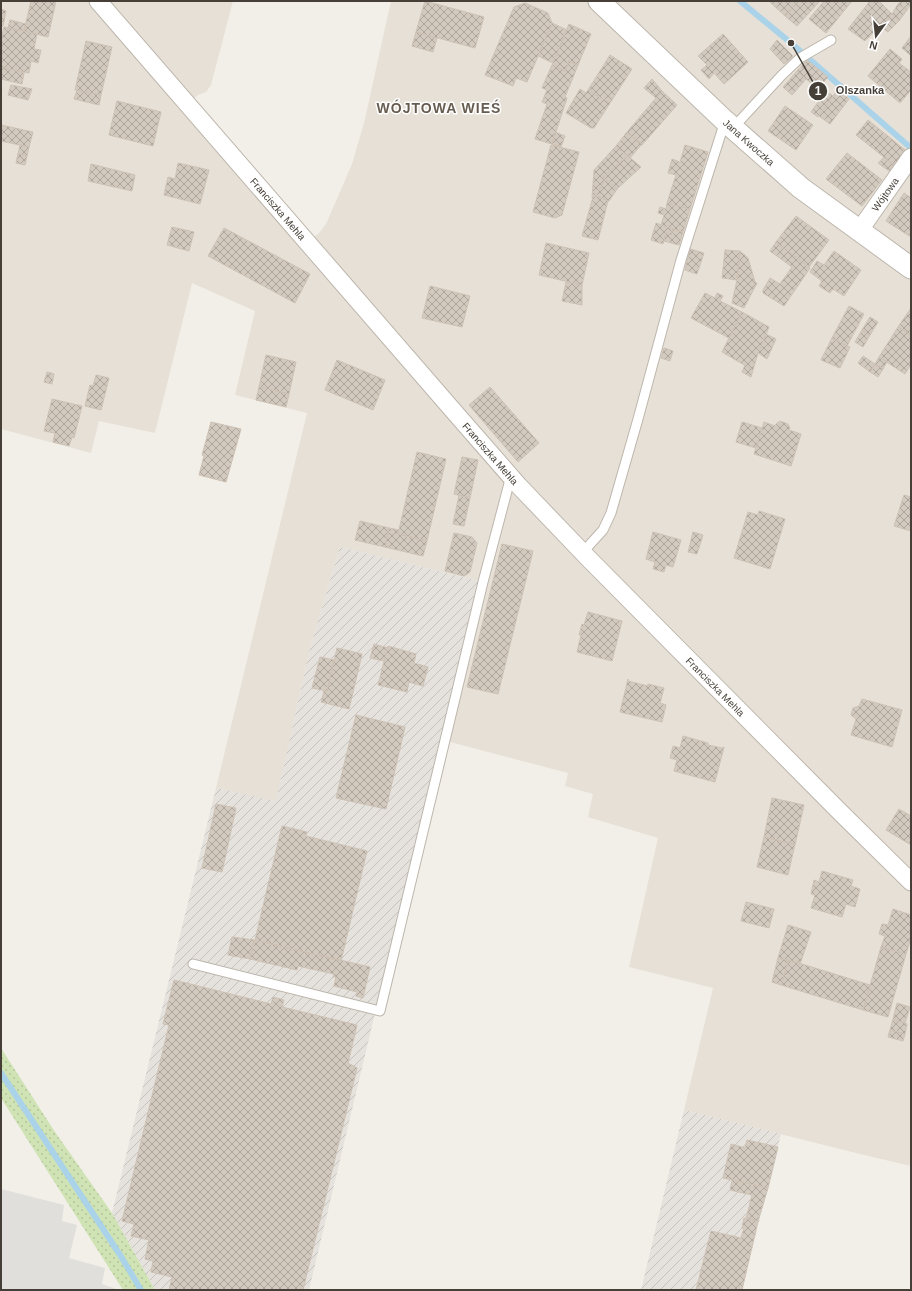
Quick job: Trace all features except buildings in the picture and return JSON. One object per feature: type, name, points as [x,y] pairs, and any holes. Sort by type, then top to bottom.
[{"type":"street","name":"Franciszka Mehla","points":[[98,1],[457,416],[511,476],[583,552],[911,882]]},
{"type":"street","name":"Jana Kwoczka","points":[[599,1],[729,125],[801,188],[911,268]]},
{"type":"street","name":"Wójtowa","points":[[859,231],[910,159]]},
{"type":"lane","points":[[583,552],[603,530],[611,513],[681,260],[729,125],[800,58],[813,49],[831,40]]},
{"type":"lane","points":[[193,964],[380,1011],[483,582],[511,476]]},
{"type":"shaded area","points":[[1,1],[233,1],[211,85],[206,92],[198,95],[187,104],[307,243],[319,233],[326,224],[352,164],[364,123],[391,1],[911,1],[911,1166],[684,1110],[713,988],[629,967],[658,838],[588,817],[593,794],[565,786],[568,773],[446,741],[483,582],[340,547],[310,648],[276,802],[216,788],[307,413],[235,395],[255,311],[192,283],[155,433],[99,421],[91,453],[1,429]]},
{"type":"shaded area","points":[[340,547],[483,582],[387,963],[309,1290],[155,1290],[112,1213],[216,788],[276,801],[310,648]]},
{"type":"shaded area","points":[[684,1110],[781,1134],[742,1290],[641,1290]]},
{"type":"shaded area","points":[[1,1189],[64,1205],[62,1221],[77,1225],[69,1258],[105,1268],[102,1284],[119,1290],[1,1290]]},
{"type":"green space","points":[[1,1048],[55,1132],[112,1213],[155,1290],[123,1290],[1,1098]]},
{"type":"waterway","points":[[740,1],[791,43],[911,148]]},
{"type":"waterway","points":[[1,1073],[122,1258],[141,1290]]},
{"type":"place","name":"Olszanka","points":[[791,43]]},
{"type":"district","name":"WÓJTOWA WIEŚ","points":[[439,108]]}]
